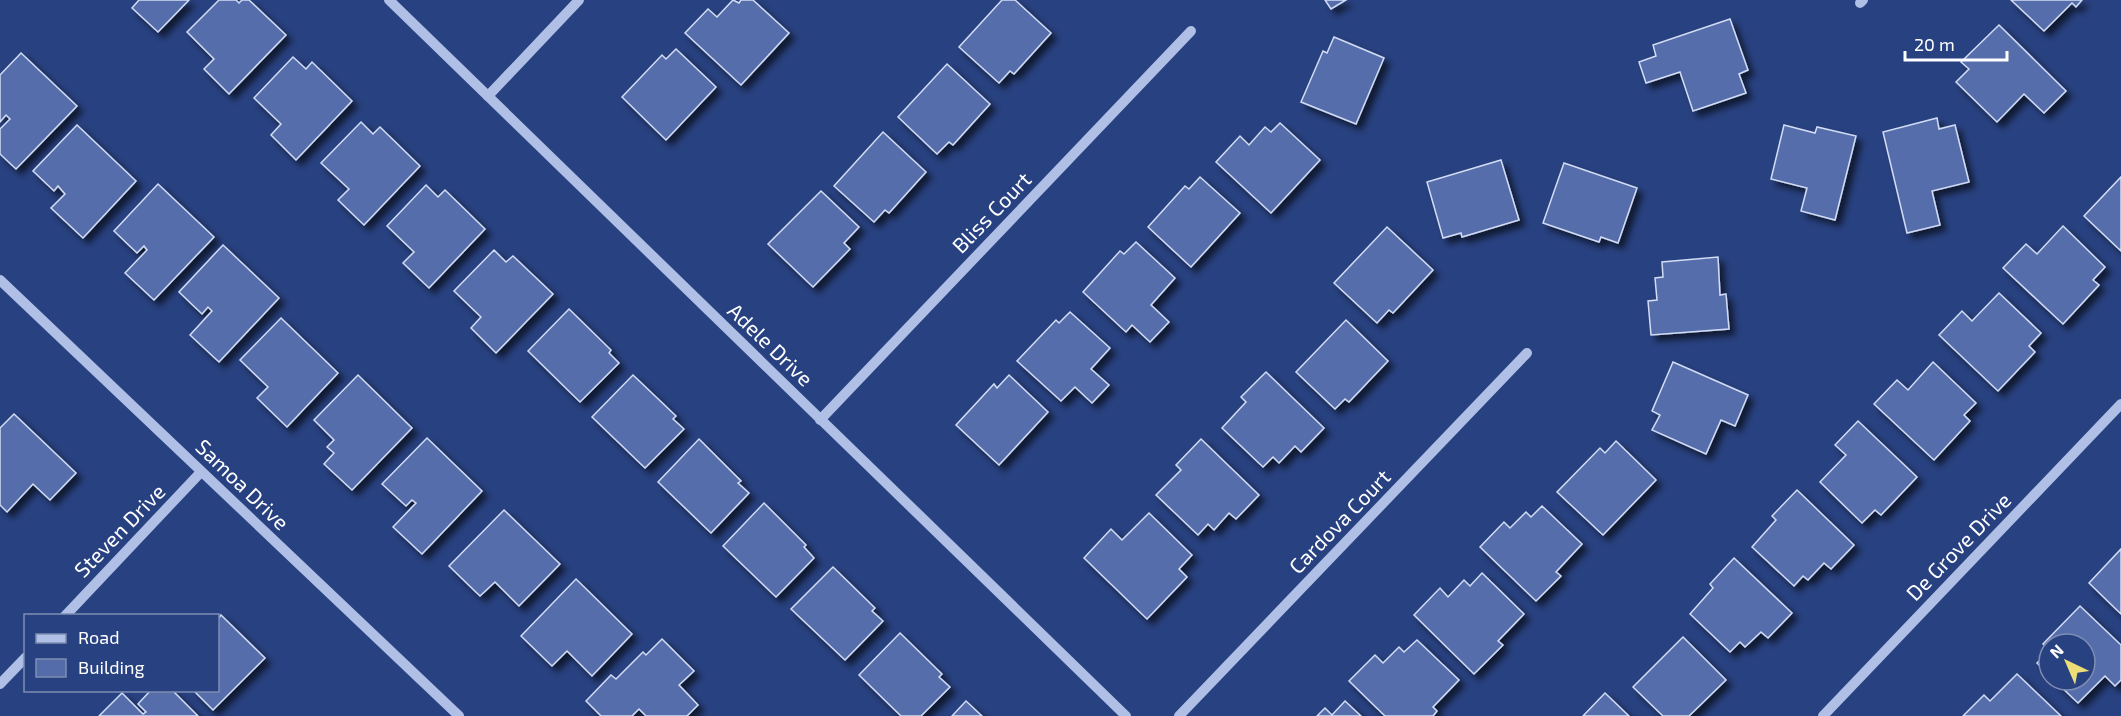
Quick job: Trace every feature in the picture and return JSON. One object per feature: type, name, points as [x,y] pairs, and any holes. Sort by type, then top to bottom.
[{"type":"street","name":"Adele Drive","points":[[389,0],[1126,716]]},
{"type":"street","points":[[488,96],[579,0]]},
{"type":"street","name":"Bliss Court","points":[[820,420],[1191,31]]},
{"type":"street","name":"Samoa Drive","points":[[0,280],[459,716]]},
{"type":"street","name":"Cardova Court","points":[[1179,716],[1527,353]]},
{"type":"street","name":"De Grove Drive","points":[[1823,716],[2121,404]]},
{"type":"street","name":"Steven Drive","points":[[66,614],[201,472]]},
{"type":"street","points":[[0,684],[24,659]]},
{"type":"building","points":[[139,0],[189,0],[158,32],[132,8]]},
{"type":"building","points":[[219,0],[236,0],[239,3],[242,0],[249,0],[286,35],[229,94],[204,69],[214,59],[187,32]]},
{"type":"building","points":[[733,0],[739,3],[741,0],[753,0],[789,33],[741,85],[685,33],[708,9],[717,17]]},
{"type":"building","points":[[1002,0],[1015,0],[1051,33],[1014,74],[1010,71],[999,83],[959,47]]},
{"type":"building","points":[[1325,0],[1346,0],[1331,9]]},
{"type":"building","points":[[2011,0],[2082,0],[2076,7],[2072,3],[2044,31]]},
{"type":"building","points":[[1730,19],[1748,70],[1739,74],[1746,93],[1693,111],[1680,72],[1646,83],[1639,62],[1656,56],[1653,45]]},
{"type":"building","points":[[1999,25],[2066,91],[2044,113],[2024,94],[1997,122],[1956,82],[1969,69],[1961,62]]},
{"type":"building","points":[[1334,37],[1384,58],[1356,124],[1301,102],[1323,51],[1327,53]]},
{"type":"building","points":[[676,49],[716,87],[666,140],[622,97],[662,55],[666,59]]},
{"type":"building","points":[[21,53],[77,106],[16,169],[0,154],[0,129],[10,119],[6,115],[0,122],[0,75]]},
{"type":"building","points":[[293,57],[306,69],[312,62],[352,101],[296,160],[271,135],[281,124],[254,98]]},
{"type":"building","points":[[947,64],[990,104],[953,145],[949,142],[937,154],[898,117]]},
{"type":"building","points":[[1937,118],[1939,129],[1955,125],[1969,182],[1932,191],[1940,225],[1907,233],[1883,132]]},
{"type":"building","points":[[361,122],[373,134],[380,127],[420,166],[364,225],[338,200],[349,189],[321,163]]},
{"type":"building","points":[[1280,123],[1320,160],[1271,213],[1216,162],[1240,136],[1249,145],[1265,127],[1271,132]]},
{"type":"building","points":[[77,125],[136,181],[83,238],[51,208],[65,194],[58,186],[54,191],[33,171]]},
{"type":"building","points":[[1784,125],[1815,133],[1817,127],[1856,136],[1835,220],[1801,211],[1807,188],[1771,179]]},
{"type":"building","points":[[883,132],[926,172],[889,213],[885,210],[874,222],[834,186]]},
{"type":"building","points":[[1501,160],[1519,220],[1462,237],[1461,233],[1443,238],[1427,182]]},
{"type":"building","points":[[1564,163],[1637,188],[1618,243],[1601,237],[1599,242],[1543,223]]},
{"type":"building","points":[[1200,177],[1240,213],[1191,267],[1148,227],[1185,186],[1189,189]]},
{"type":"building","points":[[2121,177],[2121,251],[2084,216]]},
{"type":"building","points":[[158,184],[214,237],[154,300],[125,273],[147,250],[144,246],[137,253],[114,231]]},
{"type":"building","points":[[426,185],[438,197],[445,190],[485,229],[429,288],[403,263],[414,252],[387,226]]},
{"type":"building","points":[[821,191],[859,227],[844,243],[850,249],[813,287],[768,244]]},
{"type":"building","points":[[2063,226],[2105,267],[2093,280],[2099,285],[2063,324],[2003,268],[2026,244],[2037,254]]},
{"type":"building","points":[[1387,227],[1433,270],[1393,313],[1389,310],[1377,323],[1334,283]]},
{"type":"building","points":[[1136,242],[1175,278],[1151,305],[1169,322],[1150,342],[1132,325],[1126,332],[1083,292],[1120,251],[1124,254]]},
{"type":"building","points":[[223,245],[279,298],[219,362],[190,335],[212,311],[208,307],[202,314],[179,292]]},
{"type":"building","points":[[494,250],[506,262],[513,256],[553,294],[496,353],[471,328],[481,317],[454,291]]},
{"type":"building","points":[[1718,257],[1720,295],[1726,294],[1729,329],[1651,335],[1648,301],[1657,300],[1655,278],[1663,277],[1662,262]]},
{"type":"building","points":[[1999,293],[2041,333],[2029,346],[2035,352],[1998,391],[1939,335],[1962,311],[1972,321]]},
{"type":"building","points":[[569,309],[611,350],[609,353],[619,363],[580,402],[528,351]]},
{"type":"building","points":[[1070,312],[1110,348],[1091,369],[1109,385],[1092,403],[1075,387],[1061,401],[1017,361],[1056,320],[1059,323]]},
{"type":"building","points":[[281,318],[338,373],[287,427],[257,398],[268,387],[240,360]]},
{"type":"building","points":[[1346,320],[1388,361],[1349,402],[1345,399],[1335,409],[1296,372]]},
{"type":"building","points":[[1673,362],[1748,395],[1735,426],[1721,420],[1706,454],[1652,430],[1660,415],[1652,411]]},
{"type":"building","points":[[1933,362],[1976,403],[1964,415],[1970,421],[1934,460],[1874,404],[1897,380],[1908,390]]},
{"type":"building","points":[[1266,372],[1324,428],[1301,452],[1295,446],[1279,463],[1273,457],[1263,467],[1222,428],[1246,402],[1241,397]]},
{"type":"building","points":[[358,375],[412,428],[352,490],[324,464],[334,453],[327,447],[334,440],[314,420]]},
{"type":"building","points":[[633,375],[676,416],[673,419],[684,429],[645,468],[592,417]]},
{"type":"building","points":[[1009,375],[1048,412],[999,465],[956,425],[994,384],[997,388]]},
{"type":"building","points":[[14,414],[76,473],[50,500],[33,484],[7,512],[0,505],[0,428]]},
{"type":"building","points":[[1858,421],[1917,477],[1881,515],[1875,510],[1862,523],[1820,482],[1846,455],[1835,445]]},
{"type":"building","points":[[427,438],[482,491],[422,554],[393,527],[416,503],[412,500],[406,506],[382,484]]},
{"type":"building","points":[[699,439],[741,481],[738,483],[749,493],[711,533],[658,482]]},
{"type":"building","points":[[1201,439],[1259,495],[1236,519],[1229,513],[1214,530],[1208,524],[1198,535],[1156,495],[1181,470],[1176,465]]},
{"type":"building","points":[[1616,441],[1656,480],[1603,535],[1557,492],[1600,448],[1605,453]]},
{"type":"building","points":[[1797,490],[1854,545],[1831,569],[1824,563],[1808,580],[1803,576],[1794,586],[1752,547],[1776,520],[1772,516]]},
{"type":"building","points":[[764,503],[806,545],[804,547],[814,558],[776,597],[723,546]]},
{"type":"building","points":[[1542,506],[1582,544],[1556,572],[1561,576],[1536,601],[1480,547],[1504,522],[1510,528],[1526,512],[1531,517]]},
{"type":"building","points":[[504,510],[560,564],[519,606],[495,582],[480,596],[449,566]]},
{"type":"building","points":[[1149,513],[1192,555],[1179,569],[1187,577],[1147,619],[1084,558],[1111,529],[1122,540]]},
{"type":"building","points":[[2121,549],[2121,614],[2089,583]]},
{"type":"building","points":[[1734,558],[1792,613],[1768,638],[1761,632],[1745,647],[1740,642],[1730,652],[1690,614],[1713,588],[1710,584]]},
{"type":"building","points":[[833,567],[875,608],[872,611],[883,621],[845,660],[791,609]]},
{"type":"building","points":[[1482,573],[1524,614],[1498,641],[1503,645],[1474,674],[1414,615],[1440,588],[1448,597],[1464,580],[1470,586]]},
{"type":"building","points":[[576,579],[632,634],[592,676],[567,651],[552,666],[521,636]]},
{"type":"building","points":[[2080,606],[2121,645],[2121,680],[2115,686],[2105,676],[2097,684],[2097,632],[2055,632]]},
{"type":"building","points":[[221,615],[265,658],[213,710],[195,692],[219,692],[219,618]]},
{"type":"building","points":[[900,633],[942,674],[939,677],[950,687],[921,716],[901,716],[859,675]]},
{"type":"building","points":[[1683,637],[1726,680],[1689,716],[1663,716],[1633,687]]},
{"type":"building","points":[[662,639],[694,671],[679,685],[698,705],[687,716],[646,716],[639,709],[632,716],[601,716],[586,701],[611,675],[616,679],[643,652],[646,655]]},
{"type":"building","points":[[1417,640],[1459,680],[1433,707],[1437,711],[1433,716],[1385,716],[1349,681],[1375,655],[1383,663],[1399,647],[1404,652]]},
{"type":"building","points":[[2017,674],[2061,716],[1963,716],[1984,695],[1990,701]]},
{"type":"building","points":[[149,692],[174,692],[198,716],[99,716],[122,693],[143,714],[146,712],[138,704]]},
{"type":"building","points":[[2067,692],[2089,692],[2078,703]]},
{"type":"building","points":[[1605,693],[1629,716],[1583,716]]},
{"type":"building","points":[[966,701],[982,716],[952,716]]},
{"type":"building","points":[[1345,701],[1361,716],[1317,716],[1325,708],[1332,715]]}]
